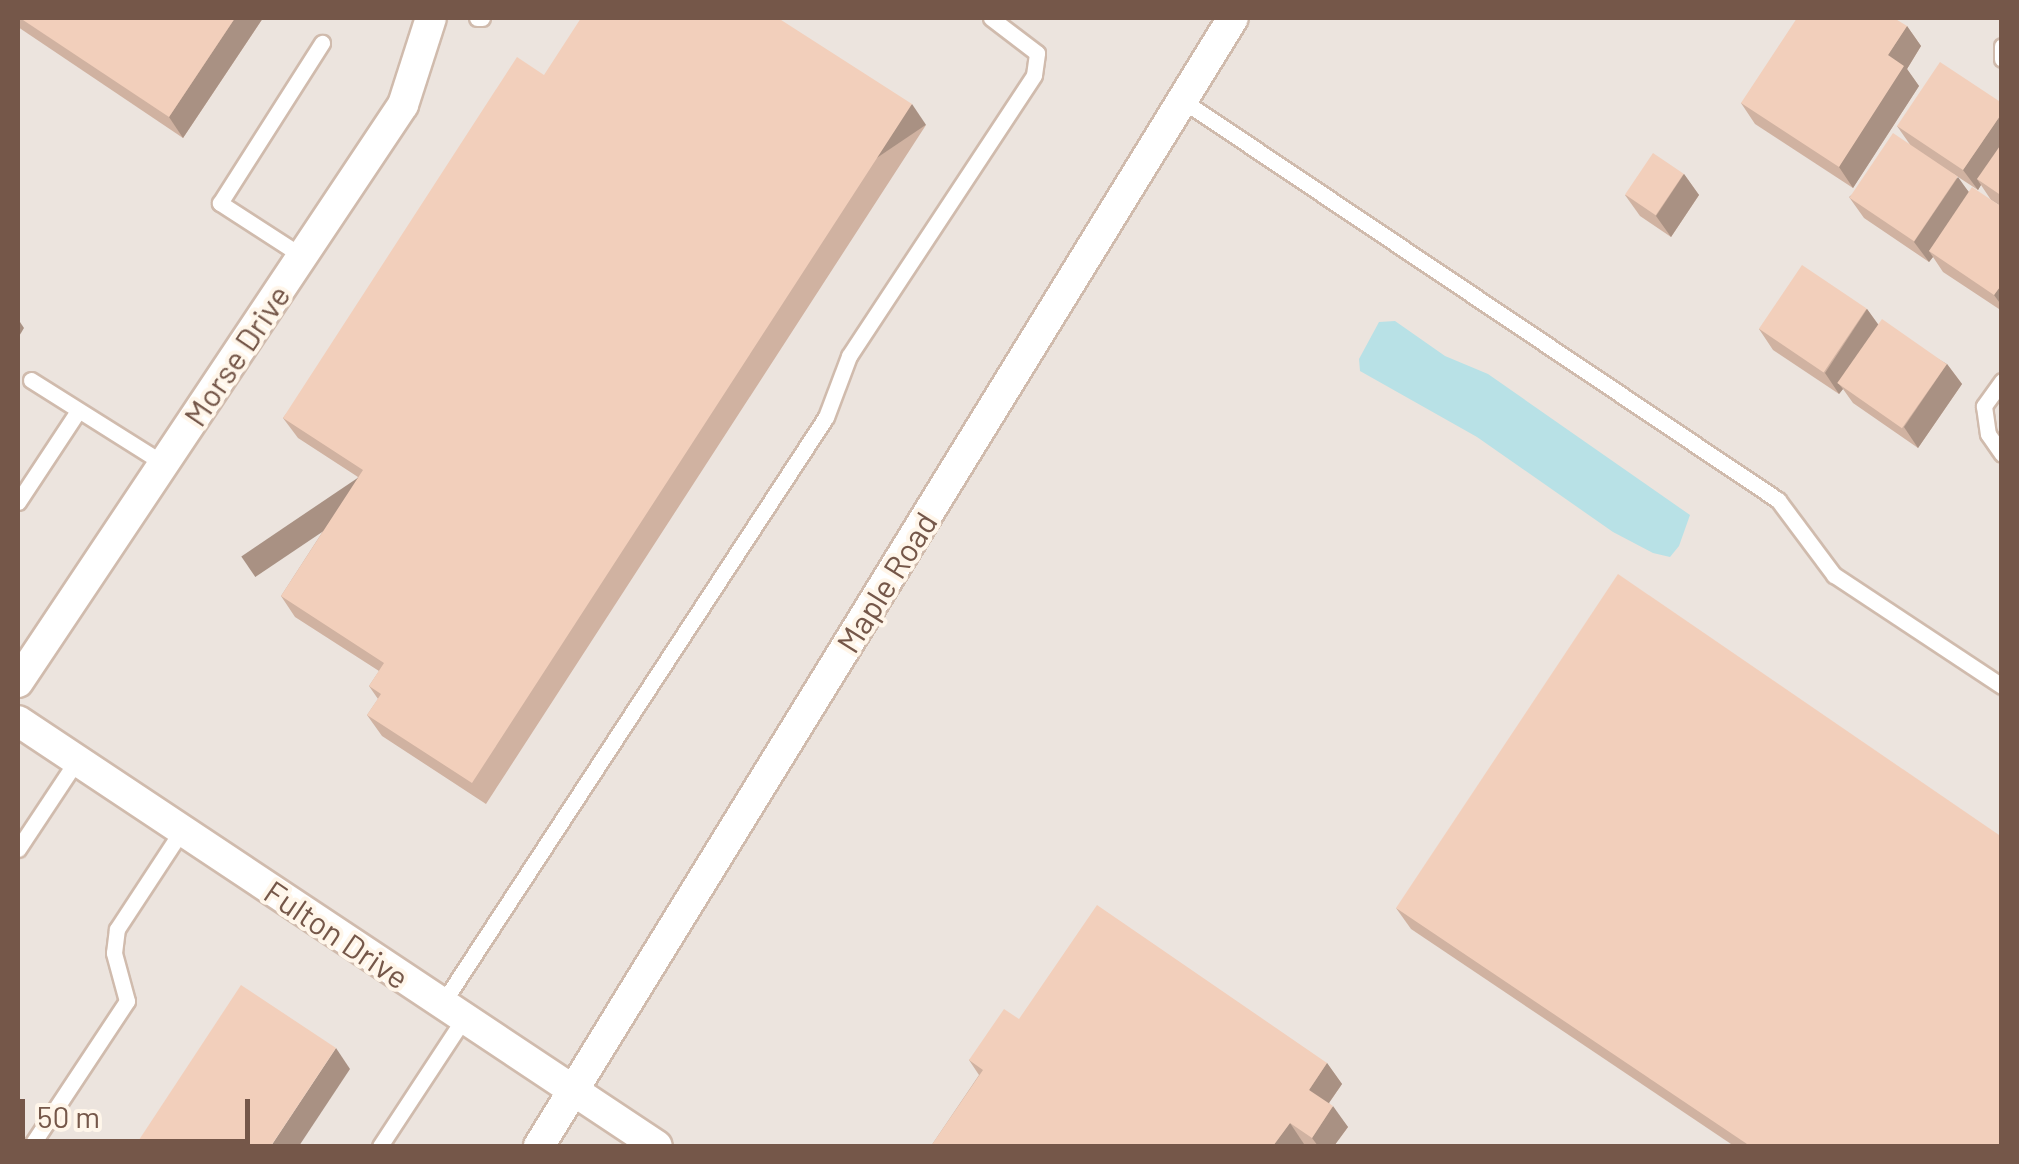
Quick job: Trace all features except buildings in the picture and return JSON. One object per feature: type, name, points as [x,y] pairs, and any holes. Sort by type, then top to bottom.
[{"type":"street","name":"Morse Drive","points":[[18,682],[403,104],[431,18]]},
{"type":"street","name":"Maple Road","points":[[538,1146],[1234,18]]},
{"type":"street","name":"Fulton Drive","points":[[18,720],[657,1146]]},
{"type":"lane","points":[[380,1146],[453,1011],[826,417],[849,356],[1034,75],[1038,53],[990,18]]},
{"type":"lane","points":[[302,256],[220,203],[322,43]]},
{"type":"lane","points":[[2002,46],[2002,59]]},
{"type":"lane","points":[[1182,100],[1778,500],[1834,575],[2002,686]]},
{"type":"lane","points":[[31,380],[163,463]]},
{"type":"lane","points":[[2002,381],[1984,406],[1988,434],[2002,454]]},
{"type":"lane","points":[[18,502],[78,411]]},
{"type":"lane","points":[[18,849],[77,760]]},
{"type":"lane","points":[[32,1146],[127,1001],[114,953],[117,929],[182,830]]},
{"type":"shaded area","points":[[18,18],[2001,18],[2001,1146],[18,1146]]},
{"type":"water","points":[[1395,321],[1445,356],[1488,374],[1690,515],[1679,546],[1670,557],[1653,553],[1613,532],[1477,437],[1360,371],[1359,359],[1379,322]]}]
